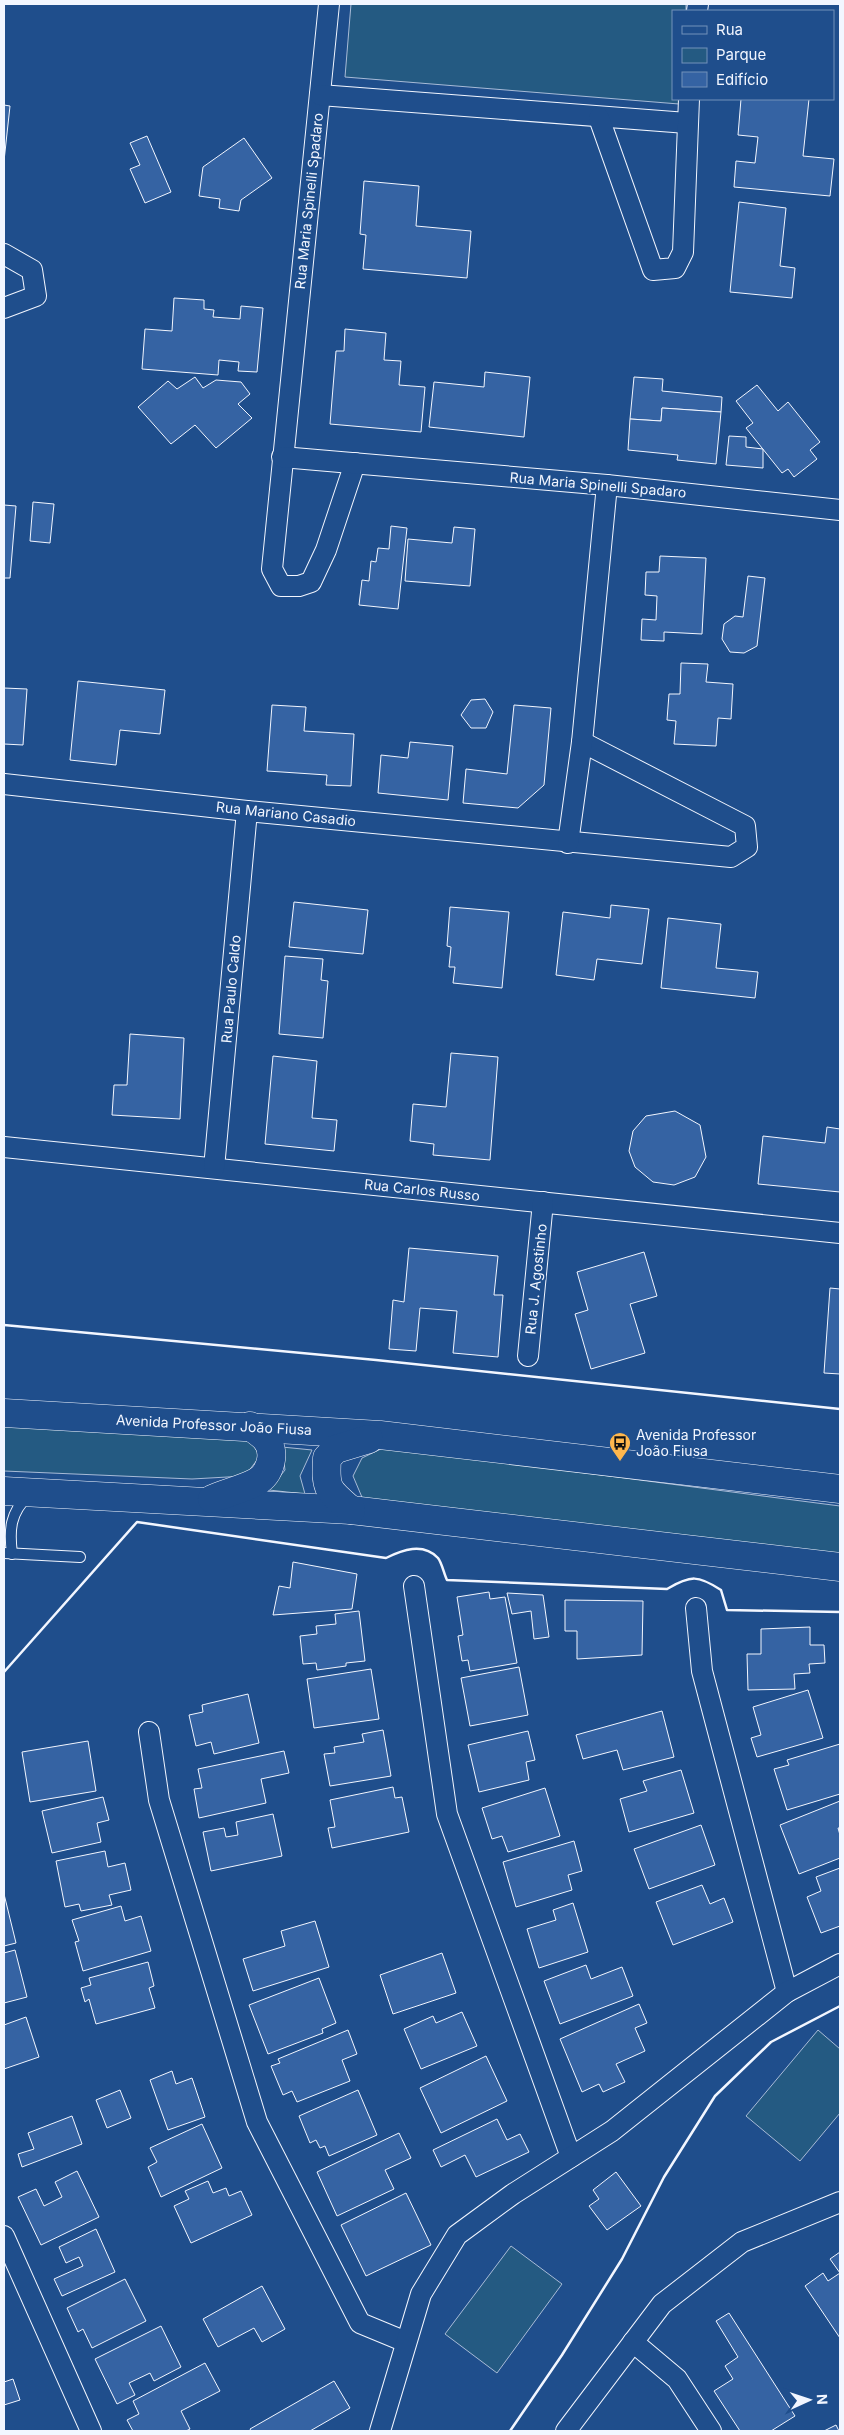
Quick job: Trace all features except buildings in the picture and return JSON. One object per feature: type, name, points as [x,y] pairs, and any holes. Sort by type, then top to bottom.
[{"type":"main road","name":"Avenida Professor João Fiusa","points":[[4,1413],[380,1435],[840,1489]]},
{"type":"main road","points":[[202,1502],[258,1482],[267,1472],[272,1461],[271,1450],[266,1440],[250,1426]]},
{"type":"main road","points":[[351,1510],[329,1490],[326,1476],[326,1458],[336,1449],[380,1435]]},
{"type":"main road","points":[[4,1491],[351,1510],[840,1567]]},
{"type":"street","name":"Rua Maria Spinelli Spadaro","points":[[329,4],[272,569],[281,586],[299,586],[311,582],[326,550],[355,463]]},
{"type":"street","points":[[320,95],[599,118],[687,123]]},
{"type":"street","points":[[599,118],[653,270],[676,268],[684,252],[689,100]]},
{"type":"street","points":[[4,254],[32,270],[36,296],[4,308]]},
{"type":"street","name":"Rua Maria Spinelli Spadaro","points":[[282,457],[607,485],[840,510]]},
{"type":"street","points":[[568,843],[582,742],[607,485]]},
{"type":"street","name":"Rua Mariano Casadio","points":[[4,784],[248,811],[732,858],[747,847],[745,826],[582,742]]},
{"type":"street","name":"Rua Paulo Caldo","points":[[214,1168],[248,811]]},
{"type":"street","name":"Rua Carlos Russo","points":[[4,1147],[840,1233]]},
{"type":"street","name":"Rua J. Agostinho","points":[[528,1356],[543,1202]]},
{"type":"street","points":[[414,1586],[447,1814],[571,2157]]},
{"type":"street","points":[[696,1608],[702,1671],[786,1992]]},
{"type":"street","points":[[149,1732],[159,1800],[257,2122],[360,2323],[406,2342]]},
{"type":"street","points":[[380,2431],[421,2294],[457,2235],[612,2131],[786,1992],[840,1964]]},
{"type":"street","points":[[566,2431],[662,2304],[742,2242],[840,2202]]},
{"type":"street","points":[[4,2236],[91,2431]]},
{"type":"street","points":[[633,2342],[677,2379],[711,2431]]},
{"type":"lane","points":[[31,1493],[19,1504],[11,1518],[8,1554],[80,1558]]},
{"type":"green space","points":[[351,4],[686,4],[686,10],[672,10],[672,100],[679,100],[679,104],[345,77]]},
{"type":"green space","points":[[4,1423],[247,1436],[260,1456],[245,1476],[192,1479],[4,1471]]},
{"type":"green space","points":[[282,1447],[312,1450],[300,1476],[305,1494],[269,1490],[285,1470]]},
{"type":"green space","points":[[385,1447],[840,1506],[840,1555],[364,1502],[353,1476],[362,1458]]},
{"type":"green space","points":[[818,2030],[840,2049],[840,2113],[800,2161],[746,2116]]},
{"type":"green space","points":[[511,2246],[562,2284],[497,2373],[445,2334]]},
{"type":"wall","points":[[4,1325],[376,1360],[840,1409]]},
{"type":"wall","points":[[4,1672],[137,1522],[386,1558],[406,1550],[426,1550],[438,1558],[447,1580],[667,1589],[682,1581],[700,1579],[721,1590],[727,1610],[840,1612]]},
{"type":"wall","points":[[510,2431],[562,2355],[622,2259],[664,2177],[715,2096],[771,2042],[840,2006]]},
{"type":"place","name":"Avenida Professor João Fiusa","points":[[620,1462]]}]
